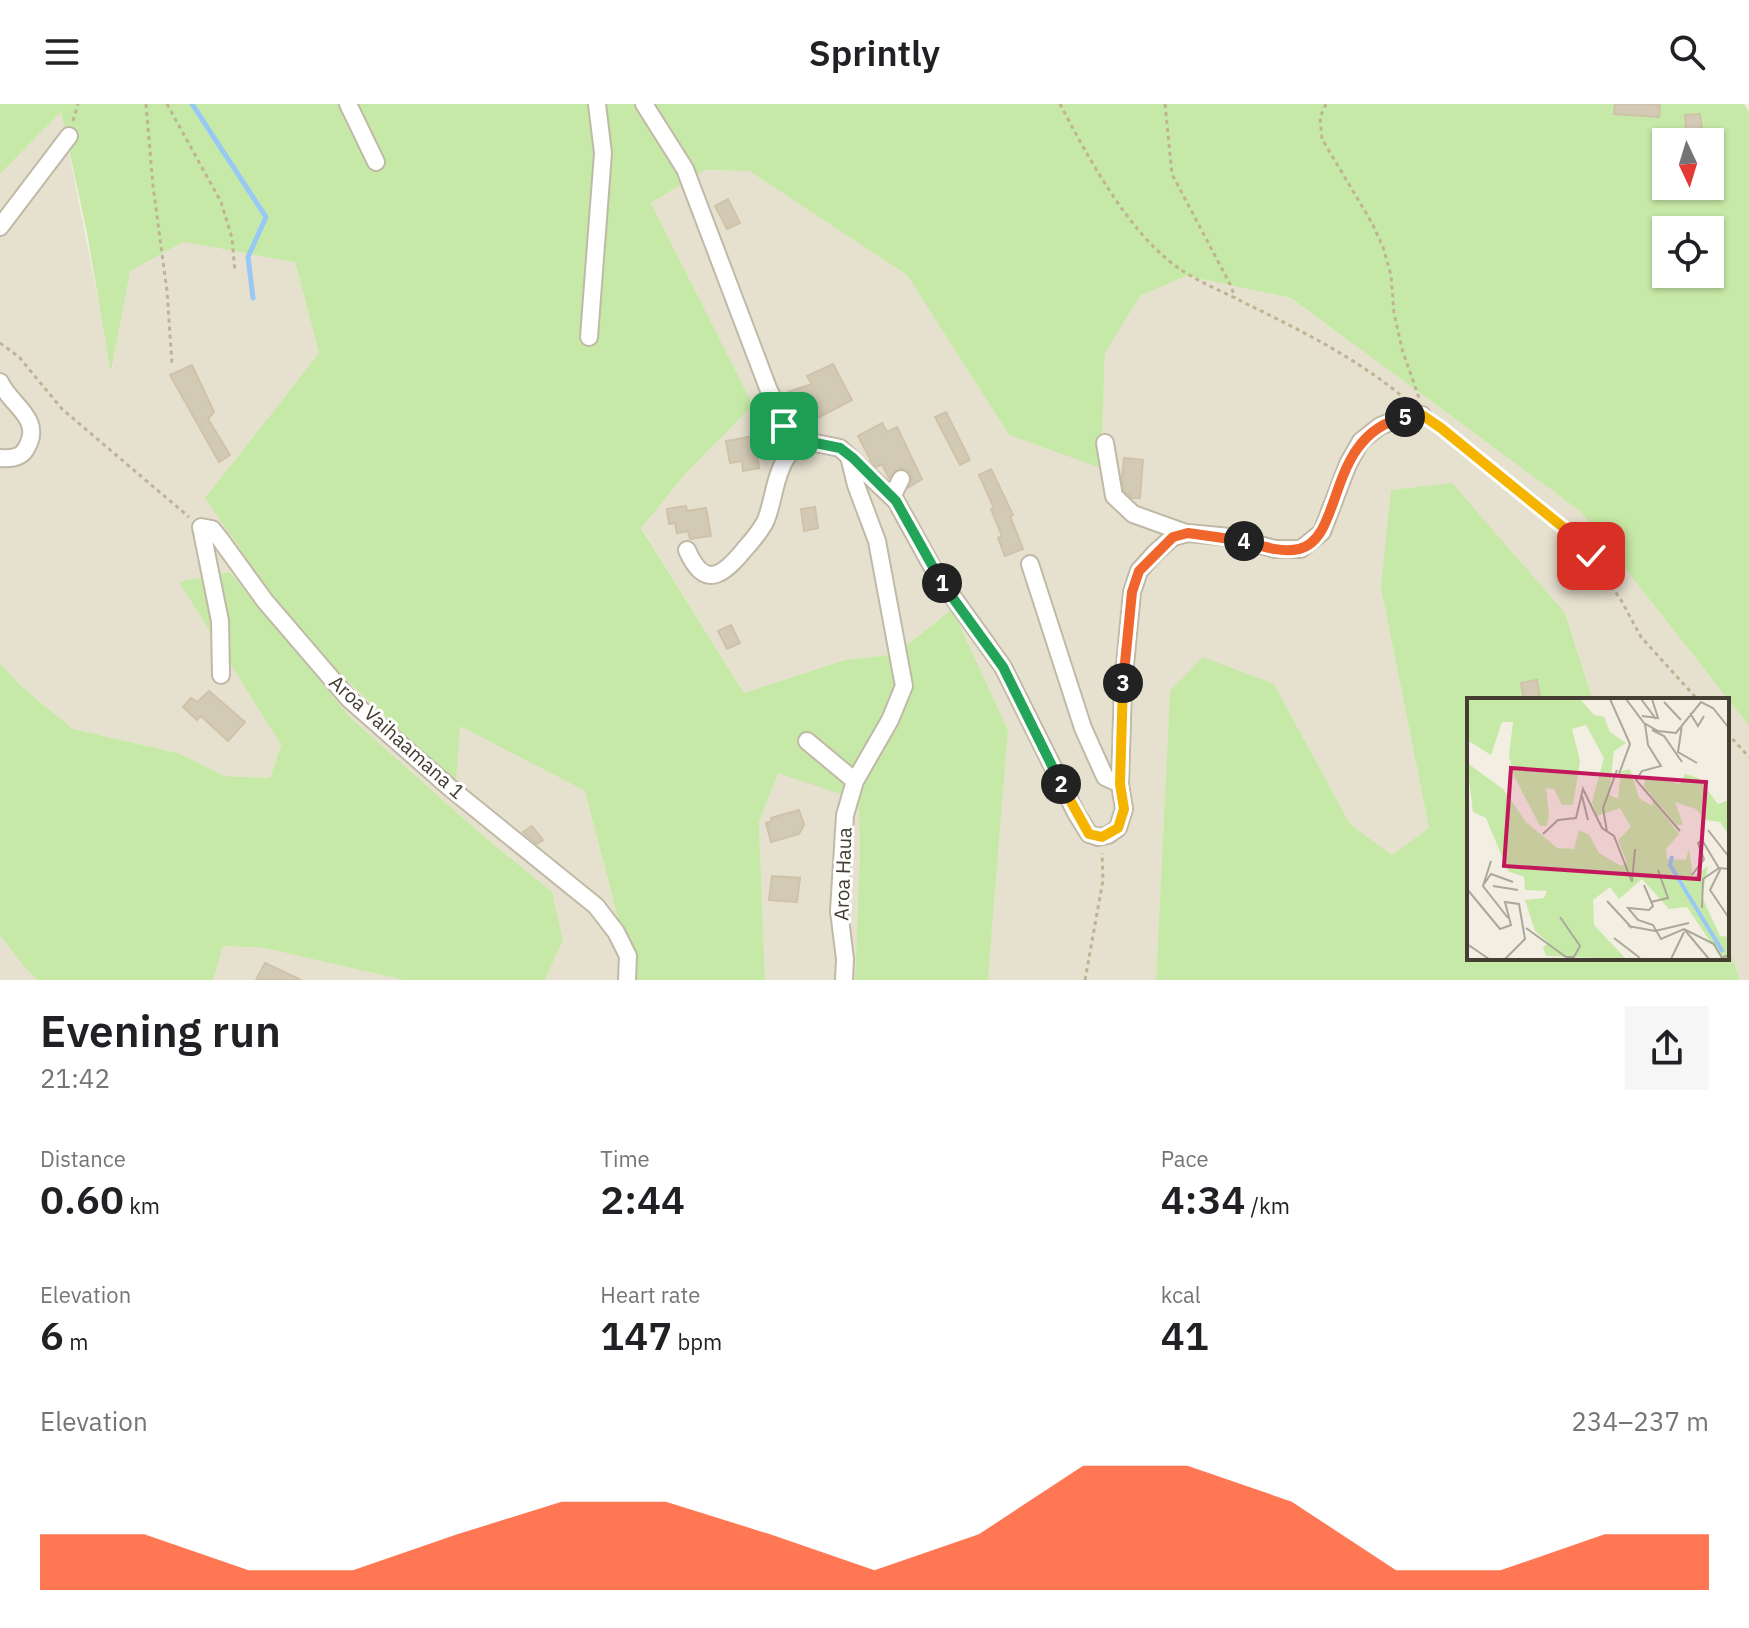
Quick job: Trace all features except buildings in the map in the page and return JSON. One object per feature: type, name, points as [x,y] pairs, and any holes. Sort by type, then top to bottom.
[{"type":"street","points":[[348,104],[376,162]]},
{"type":"street","points":[[589,337],[603,153],[597,104]]},
{"type":"street","points":[[644,104],[685,169],[791,438],[840,448],[892,497],[949,593],[1003,667],[1089,834],[1102,837],[1118,828],[1124,809],[1120,784],[1123,686],[1132,592],[1139,571],[1155,553],[1173,537],[1186,533]]},
{"type":"street","points":[[0,227],[69,136]]},
{"type":"street","points":[[0,382],[32,426],[25,452],[11,459],[0,458]]},
{"type":"street","points":[[1105,443],[1114,496],[1133,514],[1186,533],[1230,537],[1275,549],[1301,549],[1322,532],[1348,464],[1361,441],[1380,426],[1401,418],[1424,416]]},
{"type":"street","points":[[687,550],[700,573],[710,576],[720,574],[729,567],[765,522],[781,467],[788,453],[800,441]]},
{"type":"street","name":"Aroa Haua","points":[[844,980],[839,911],[845,815],[855,781],[890,720],[904,686],[877,541],[856,485],[849,456]]},
{"type":"street","points":[[892,497],[901,479]]},
{"type":"street","points":[[201,527],[220,621],[221,675]]},
{"type":"street","name":"Aroa Vaihaamana 1","points":[[201,527],[212,529],[227,546],[265,601],[349,699],[449,787],[596,906],[616,932],[628,956],[627,980]]},
{"type":"street","points":[[1030,564],[1083,728],[1105,777],[1120,784]]},
{"type":"street","points":[[807,741],[855,781]]},
{"type":"path","points":[[146,104],[172,364]]},
{"type":"path","points":[[167,104],[221,202],[232,238],[235,272]]},
{"type":"path","points":[[1060,104],[1085,152],[1135,227],[1178,267],[1340,352],[1370,371],[1500,474],[1582,546],[1621,600],[1641,637],[1696,698]]},
{"type":"path","points":[[1165,104],[1172,174],[1235,298]]},
{"type":"path","points":[[1326,104],[1320,117],[1322,139],[1383,247],[1391,275],[1394,313],[1402,349],[1424,416]]},
{"type":"path","points":[[0,343],[19,357],[62,409],[201,527]]},
{"type":"path","points":[[1729,735],[1749,757]]},
{"type":"path","points":[[1085,980],[1103,880],[1102,837]]},
{"type":"shaded area","points":[[61,112],[112,369],[129,271],[182,242],[295,262],[319,353],[205,498],[456,782],[459,725],[585,791],[634,980],[545,980],[563,940],[552,892],[481,834],[351,718],[230,572],[180,583],[281,745],[270,778],[225,776],[178,753],[73,729],[22,687],[0,663],[0,174]]},
{"type":"shaded area","points":[[705,170],[749,171],[907,275],[1009,435],[1101,467],[1105,353],[1140,296],[1186,276],[1291,298],[1580,511],[1727,698],[1592,698],[1565,612],[1381,588],[1429,828],[1392,855],[1350,824],[1274,684],[1170,692],[1156,980],[988,980],[1008,730],[952,609],[896,654],[845,660],[744,693],[641,527],[686,473],[753,405],[651,203]]},
{"type":"shaded area","points":[[1729,701],[1749,726],[1749,980],[1740,980],[1729,948]]},
{"type":"shaded area","points":[[778,772],[858,800],[860,846],[855,980],[765,980],[759,822]]},
{"type":"shaded area","points":[[0,935],[25,968],[38,980],[0,980]]},
{"type":"shaded area","points":[[222,946],[264,948],[404,980],[213,980]]},
{"type":"green space","points":[[0,104],[1744,104],[1749,112],[1749,726],[1580,511],[1291,298],[1186,276],[1140,296],[1105,353],[1101,468],[1009,435],[907,275],[749,171],[705,170],[651,203],[753,405],[686,473],[641,528],[744,693],[845,660],[896,654],[952,609],[1008,730],[988,980],[855,980],[860,846],[858,800],[778,773],[759,822],[765,980],[634,980],[585,791],[460,726],[456,783],[301,637],[205,498],[319,353],[295,262],[183,242],[130,271],[111,372],[87,233],[61,112],[0,174]]},
{"type":"green space","points":[[1452,483],[1565,613],[1592,698],[1467,698],[1467,960],[1729,960],[1729,948],[1740,980],[1156,980],[1170,691],[1203,657],[1274,684],[1350,824],[1392,855],[1429,828],[1381,588],[1391,490]]},
{"type":"green space","points":[[230,572],[351,718],[481,834],[552,892],[563,940],[545,980],[404,980],[264,948],[223,946],[213,980],[38,980],[25,968],[0,935],[0,663],[22,687],[73,729],[178,753],[225,776],[270,778],[281,745],[179,582]]},
{"type":"waterway","points":[[192,104],[266,217],[248,257],[253,298]]},
{"type":"route","points":[[784,426],[791,438],[840,448],[896,501],[935,572],[1003,667],[1076,813],[1089,834],[1098,837],[1118,828],[1124,809],[1120,784],[1121,723],[1132,592],[1139,571],[1173,537],[1188,533],[1230,537],[1275,549],[1301,549],[1322,532],[1348,464],[1361,441],[1380,426],[1401,418],[1422,415],[1500,474],[1564,528],[1591,556]]}]
